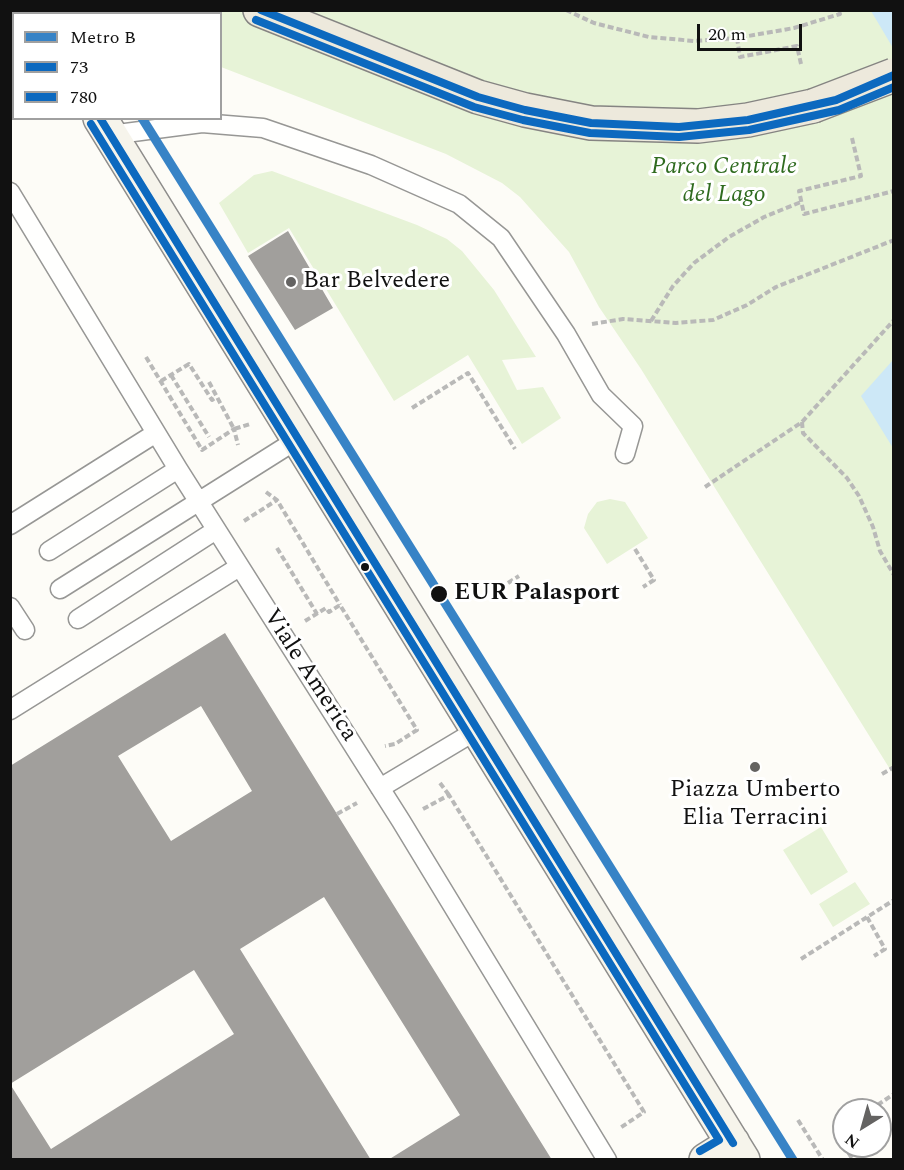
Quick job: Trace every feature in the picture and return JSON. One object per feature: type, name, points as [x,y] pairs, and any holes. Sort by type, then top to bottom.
[{"type":"main road","points":[[260,10],[478,97],[525,110],[591,123],[698,126],[748,120],[813,106],[894,75]]},
{"type":"street","points":[[105,127],[477,730],[728,1154]]},
{"type":"lane","points":[[105,127],[202,123],[263,128],[307,141],[436,192],[476,215],[501,238],[566,334],[601,395],[633,426],[625,454]]},
{"type":"lane","name":"Viale America","points":[[10,192],[178,469],[380,788],[607,1160]]},
{"type":"lane","points":[[10,525],[156,433]]},
{"type":"lane","points":[[60,588],[298,439]]},
{"type":"lane","points":[[49,551],[178,469]]},
{"type":"lane","points":[[78,619],[216,530]]},
{"type":"lane","points":[[10,710],[239,567]]},
{"type":"lane","points":[[10,607],[25,630]]},
{"type":"lane","points":[[380,788],[477,730]]},
{"type":"path","points":[[566,10],[594,22],[650,37],[694,41],[737,38],[794,28],[839,12]]},
{"type":"path","points":[[737,38],[740,57],[797,46],[801,64]]},
{"type":"path","points":[[852,138],[861,176],[799,191],[804,214],[894,191]]},
{"type":"path","points":[[651,321],[673,286],[694,263],[729,237],[764,217],[801,202]]},
{"type":"path","points":[[566,334],[603,320],[698,323],[720,318],[776,287],[894,240]]},
{"type":"path","points":[[705,487],[802,422],[894,320]]},
{"type":"path","points":[[146,357],[202,450],[234,429],[250,424]]},
{"type":"path","points":[[161,381],[189,364],[212,400],[215,398]]},
{"type":"path","points":[[412,408],[468,373],[515,448]]},
{"type":"path","points":[[171,375],[209,437]]},
{"type":"path","points":[[209,382],[218,396],[215,398]]},
{"type":"path","points":[[215,398],[234,429],[238,445]]},
{"type":"path","points":[[802,422],[803,433],[847,478],[859,496],[873,527],[880,551],[894,575]]},
{"type":"path","points":[[266,492],[277,500],[417,730],[394,744],[383,746]]},
{"type":"path","points":[[242,522],[277,500]]},
{"type":"path","points":[[277,548],[317,614]]},
{"type":"path","points":[[635,549],[654,580],[643,587]]},
{"type":"path","points":[[508,583],[519,576]]},
{"type":"path","points":[[297,612],[303,622],[326,608],[328,612],[340,605]]},
{"type":"path","points":[[882,774],[894,767]]},
{"type":"path","points":[[437,779],[644,1112],[611,1134]]},
{"type":"path","points":[[422,810],[449,795]]},
{"type":"path","points":[[801,959],[894,900]]},
{"type":"path","points":[[867,917],[885,949],[874,956]]},
{"type":"path","points":[[798,1120],[823,1160]]},
{"type":"green space","name":"Parco Centrale del Lago","points":[[146,10],[893,11],[893,774],[641,369],[599,307],[569,252],[520,197],[502,183],[446,154],[222,67],[222,12],[146,12]]},
{"type":"green space","points":[[272,171],[417,225],[447,239],[462,251],[494,290],[536,357],[502,360],[517,390],[543,387],[561,418],[522,444],[468,355],[394,401],[289,228],[248,253],[219,203],[254,175]]},
{"type":"green space","points":[[610,499],[625,502],[648,538],[607,564],[584,528],[588,514],[597,502]]},
{"type":"green space","points":[[821,827],[848,872],[811,895],[783,850]]},
{"type":"green space","points":[[855,882],[870,904],[833,927],[819,904]]},
{"type":"water","points":[[871,11],[893,11],[893,48],[880,26]]},
{"type":"water","points":[[893,360],[893,448],[861,396]]},
{"type":"building","name":"Bar Belvedere","points":[[288,231],[333,308],[295,330],[248,256]]},
{"type":"building","points":[[225,633],[552,1160],[388,1160],[460,1115],[324,897],[240,949],[371,1160],[10,1160],[10,1084],[10,766]],"holes":[[[201,706],[252,791],[171,841],[118,756]],[[194,970],[234,1034],[51,1149],[10,1084]]]},
{"type":"metro line","name":"B","points":[[143,120],[793,1160]]},
{"type":"transit line","name":"73","points":[[261,10],[478,97],[525,110],[591,123],[679,127],[748,120],[836,100],[894,75]]},
{"type":"transit line","name":"780","points":[[256,20],[474,107],[523,120],[590,133],[679,137],[749,130],[839,110],[894,87]]},
{"type":"transit line","name":"73","points":[[101,120],[733,1143]]},
{"type":"transit line","name":"780","points":[[91,124],[719,1140],[700,1151]]},
{"type":"place","name":"Bar Belvedere","points":[[291,282]]},
{"type":"place","name":"EUR Palasport","points":[[439,594]]},
{"type":"place","name":"Piazza Umberto Elia Terracini","points":[[755,767]]}]
